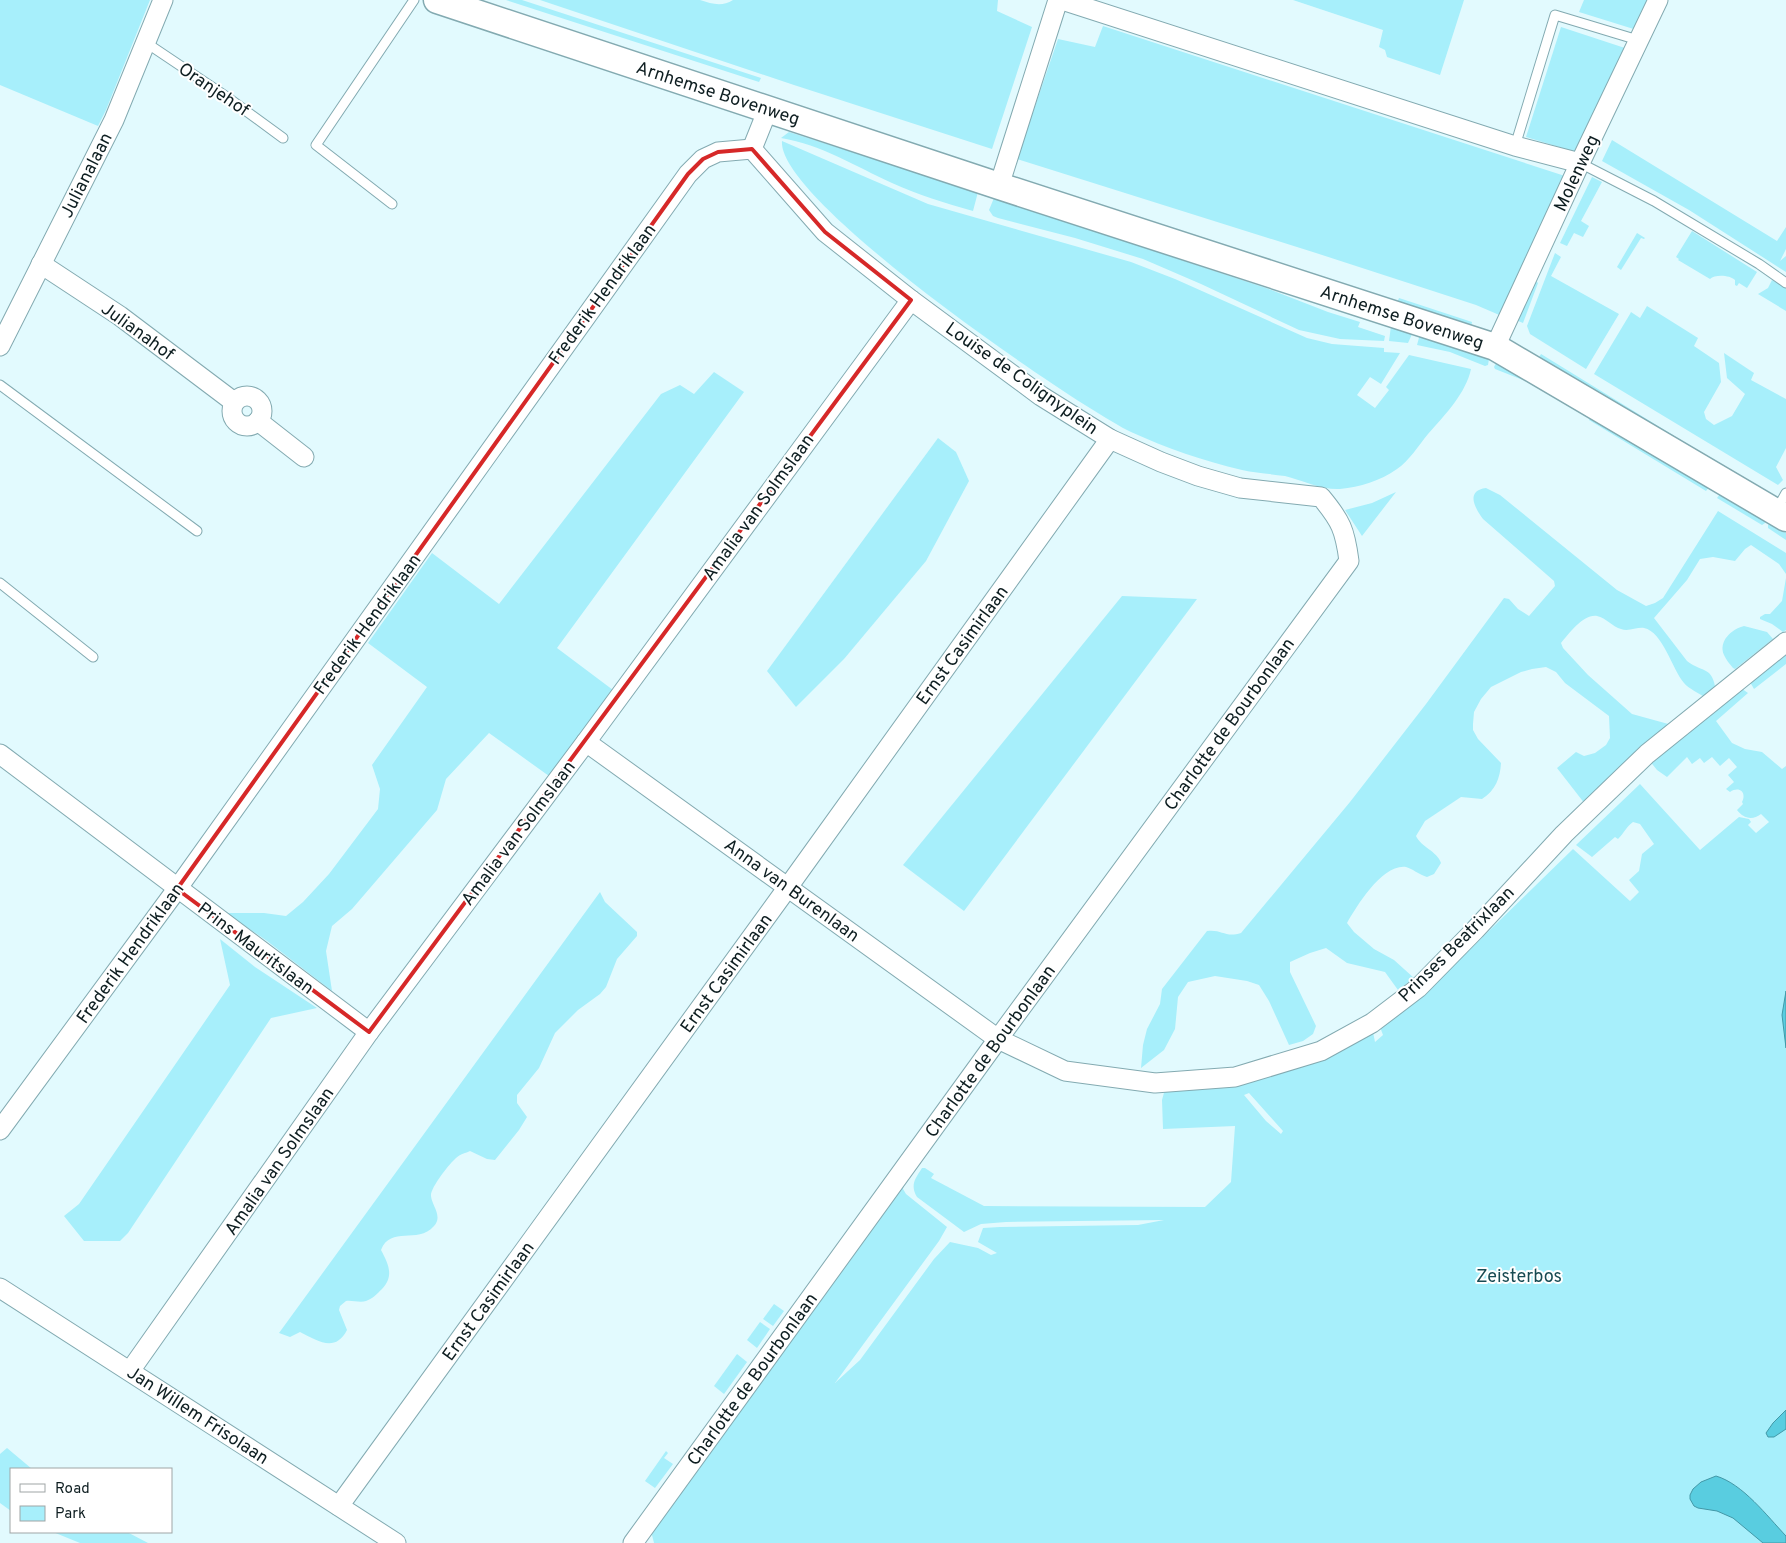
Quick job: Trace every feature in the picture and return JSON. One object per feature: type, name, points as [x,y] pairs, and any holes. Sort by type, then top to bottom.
[{"type":"main road","name":"Arnhemse Bovenweg","points":[[437,0],[999,186],[1495,347],[1783,508]]},
{"type":"street","name":"Julianalaan","points":[[0,346],[114,120],[163,0]]},
{"type":"street","points":[[999,186],[1060,0],[1515,146],[1580,163]]},
{"type":"street","name":"Molenweg","points":[[1495,347],[1658,0]]},
{"type":"street","points":[[752,149],[768,109]]},
{"type":"street","name":"Louise de Colignyplein","points":[[752,149],[825,232],[911,300],[1041,396],[1110,439],[1198,476],[1240,488],[1320,497],[1335,514],[1346,536],[1349,561]]},
{"type":"street","name":"Frederik Hendriklaan","points":[[0,1130],[177,889],[688,174],[703,159],[718,152],[752,149]]},
{"type":"street","name":"Julianahof","points":[[40,264],[120,316],[234,402],[231,411],[232,416],[239,424],[249,426],[258,421],[304,457]]},
{"type":"street","name":"Amalia van Solmslaan","points":[[130,1371],[369,1032],[586,742],[911,300]]},
{"type":"street","name":"Ernst Casimirlaan","points":[[339,1506],[1110,439]]},
{"type":"street","name":"Charlotte de Bourbonlaan","points":[[633,1543],[998,1039],[1349,561]]},
{"type":"street","name":"Prinses Beatrixlaan","points":[[998,1039],[1065,1071],[1155,1083],[1235,1077],[1321,1051],[1372,1022],[1418,988],[1564,834],[1648,754],[1786,642]]},
{"type":"street","name":"Anna van Burenlaan","points":[[586,742],[998,1039]]},
{"type":"street","name":"Prins Mauritslaan","points":[[0,754],[369,1032]]},
{"type":"street","name":"Jan Willem Frisolaan","points":[[0,1288],[396,1543]]},
{"type":"lane","points":[[392,204],[316,145],[414,0]]},
{"type":"lane","points":[[1515,146],[1555,15],[1638,40]]},
{"type":"lane","name":"Oranjehof","points":[[145,42],[227,97],[283,138]]},
{"type":"lane","points":[[1580,163],[1654,201],[1760,264],[1786,283]]},
{"type":"lane","points":[[0,385],[197,531]]},
{"type":"lane","points":[[0,583],[93,657]]},
{"type":"highlighted area","points":[[752,149],[825,232],[911,300],[369,1032],[177,889],[688,174],[703,159],[718,152]]},
{"type":"green space","points":[[0,0],[150,0],[98,126],[0,85]]},
{"type":"green space","points":[[506,0],[522,0],[761,78],[759,82]]},
{"type":"green space","points":[[540,0],[700,0],[721,4],[733,0],[998,0],[997,11],[1032,27],[992,149]]},
{"type":"green space","points":[[1293,0],[1464,0],[1440,75],[1387,57],[1385,50],[1379,47],[1383,30]]},
{"type":"green space","points":[[1584,0],[1656,0],[1640,31],[1579,12]]},
{"type":"green space","points":[[1103,26],[1568,177],[1504,317],[1476,305],[1316,253],[1017,159],[1058,39],[1095,47]]},
{"type":"green space","points":[[1561,27],[1631,50],[1579,153],[1526,137]]},
{"type":"green space","points":[[789,132],[978,192],[973,211],[902,187],[824,151],[781,138]]},
{"type":"green space","points":[[1612,140],[1777,241],[1786,227],[1786,249],[1780,261],[1786,256],[1786,272],[1689,210],[1602,161]]},
{"type":"green space","points":[[782,141],[928,204],[1131,262],[1175,279],[1307,338],[1332,344],[1384,348],[1384,352],[1400,353],[1381,384],[1370,377],[1357,395],[1375,408],[1389,390],[1386,387],[1409,355],[1471,369],[1465,387],[1406,462],[1384,477],[1355,487],[1326,488],[1285,476],[1242,470],[1185,454],[1131,432],[1099,414],[993,343],[933,298],[875,252],[826,208],[793,170]]},
{"type":"green space","points":[[1592,177],[1602,182],[1581,221],[1589,226],[1583,237],[1574,233],[1567,246],[1560,243]]},
{"type":"green space","points":[[994,198],[1266,288],[1360,322],[1358,327],[1385,336],[1384,341],[1340,339],[1299,330],[1143,259],[993,216],[989,210]]},
{"type":"green space","points":[[1692,231],[1757,272],[1747,288],[1739,283],[1737,286],[1735,285],[1733,278],[1726,276],[1715,276],[1710,279],[1678,260],[1676,257]]},
{"type":"green space","points":[[1637,233],[1645,238],[1641,238],[1621,270],[1617,267]]},
{"type":"green space","points":[[1555,253],[1561,257],[1551,276],[1619,314],[1586,369],[1530,334],[1527,326]]},
{"type":"green space","points":[[1772,280],[1786,288],[1786,311],[1758,294],[1768,288]]},
{"type":"green space","points":[[1536,281],[1538,283],[1523,323],[1516,320]]},
{"type":"green space","points":[[1399,298],[1472,322],[1471,328],[1397,303]]},
{"type":"green space","points":[[1647,306],[1698,338],[1694,346],[1719,363],[1721,382],[1704,412],[1706,419],[1714,425],[1732,416],[1745,394],[1727,378],[1724,353],[1754,373],[1751,380],[1786,399],[1786,448],[1776,467],[1783,480],[1778,485],[1594,374],[1631,312],[1640,318]]},
{"type":"green space","points":[[1391,326],[1413,332],[1408,343],[1389,341]]},
{"type":"green space","points":[[1420,334],[1489,359],[1488,365],[1485,366],[1450,352],[1417,345]]},
{"type":"green space","points":[[1541,354],[1775,498],[1536,363]]},
{"type":"green space","points":[[1496,363],[1524,377],[1523,380],[1495,369]]},
{"type":"green space","points":[[714,372],[744,392],[557,648],[613,690],[549,776],[489,733],[446,779],[437,810],[352,909],[332,926],[326,951],[332,991],[267,941],[226,913],[264,913],[286,916],[303,902],[329,874],[378,809],[380,789],[372,765],[427,687],[368,643],[432,553],[499,604],[661,394],[680,385],[694,394]]},
{"type":"green space","points":[[1591,415],[1709,487],[1706,491],[1589,420]]},
{"type":"green space","points":[[938,438],[956,452],[969,481],[926,561],[844,659],[796,707],[767,671]]},
{"type":"green space","points":[[1486,488],[1500,495],[1617,590],[1646,606],[1663,598],[1718,511],[1786,553],[1786,574],[1779,564],[1751,545],[1735,561],[1713,557],[1700,559],[1687,580],[1654,618],[1687,661],[1706,671],[1712,677],[1716,691],[1706,698],[1684,683],[1657,636],[1644,628],[1624,630],[1600,617],[1592,616],[1577,625],[1561,643],[1563,648],[1588,675],[1632,714],[1672,725],[1585,804],[1557,768],[1576,752],[1584,756],[1595,753],[1606,745],[1610,738],[1609,716],[1565,683],[1556,672],[1546,667],[1521,672],[1491,687],[1481,699],[1474,712],[1473,730],[1478,739],[1501,763],[1500,774],[1494,788],[1482,799],[1461,797],[1425,821],[1416,836],[1421,843],[1436,855],[1441,863],[1434,874],[1427,877],[1406,867],[1388,872],[1371,888],[1347,923],[1354,932],[1374,949],[1394,960],[1414,978],[1398,990],[1385,972],[1347,963],[1326,948],[1290,962],[1290,972],[1316,1026],[1313,1034],[1303,1041],[1289,1045],[1269,1001],[1259,985],[1247,981],[1215,976],[1188,982],[1178,997],[1175,1029],[1164,1050],[1141,1068],[1143,1045],[1147,1029],[1160,1004],[1162,989],[1207,931],[1231,935],[1241,933],[1350,802],[1426,704],[1504,598],[1509,599],[1518,609],[1529,616],[1555,586],[1554,581],[1483,519],[1475,505],[1474,496],[1480,490]]},
{"type":"green space","points":[[1396,492],[1362,536],[1345,510],[1372,503]]},
{"type":"green space","points":[[1720,494],[1765,520],[1765,523],[1762,525],[1717,498]]},
{"type":"green space","points":[[1771,523],[1786,533],[1786,540],[1768,528],[1768,525]]},
{"type":"green space","points":[[1786,578],[1786,630],[1783,632],[1772,624],[1760,619],[1760,617],[1770,614],[1782,601]]},
{"type":"green space","points":[[1122,596],[1197,599],[964,911],[903,865]]},
{"type":"green space","points":[[1744,626],[1767,632],[1773,639],[1735,669],[1725,657],[1723,645],[1727,636]]},
{"type":"green space","points":[[1786,649],[1786,664],[1754,689],[1750,682]]},
{"type":"green space","name":"Zeisterbos","points":[[1738,686],[1748,693],[1716,721],[1732,743],[1745,749],[1762,752],[1782,769],[1786,766],[1786,1543],[654,1543],[653,1527],[904,1184],[903,1189],[906,1194],[947,1227],[939,1241],[835,1383],[860,1360],[934,1259],[950,1242],[978,1248],[991,1255],[997,1253],[978,1242],[983,1228],[1138,1225],[1164,1220],[1006,1222],[981,1224],[964,1232],[917,1197],[914,1189],[915,1179],[922,1168],[934,1174],[931,1178],[984,1206],[1205,1207],[1231,1182],[1235,1126],[1163,1129],[1162,1100],[1165,1089],[1373,1032],[1375,1042],[1383,1035],[1380,1027],[1450,966],[1452,967],[1573,849],[1630,901],[1639,892],[1629,880],[1639,871],[1642,854],[1654,844],[1640,824],[1633,822],[1618,839],[1615,837],[1592,857],[1576,845],[1640,784],[1700,850],[1739,817],[1749,819],[1751,822],[1748,825],[1756,833],[1769,822],[1761,814],[1748,818],[1737,810],[1743,804],[1744,795],[1739,790],[1730,792],[1726,789],[1734,782],[1728,775],[1737,767],[1729,758],[1720,766],[1712,757],[1704,763],[1700,758],[1692,764],[1687,757],[1667,777],[1657,770],[1649,760]],"holes":[[[1249,1093],[1283,1131],[1281,1134],[1266,1121],[1244,1095]]]},
{"type":"green space","points":[[600,892],[605,902],[637,932],[637,936],[617,959],[606,987],[600,994],[578,1010],[555,1033],[539,1068],[517,1095],[517,1103],[527,1117],[519,1130],[495,1160],[487,1159],[470,1151],[458,1157],[449,1165],[437,1182],[431,1196],[437,1215],[434,1226],[420,1234],[398,1236],[391,1238],[385,1243],[381,1250],[389,1270],[388,1280],[382,1289],[370,1299],[364,1302],[346,1301],[340,1306],[339,1310],[347,1330],[342,1337],[332,1343],[326,1343],[300,1332],[290,1337],[279,1333]]},
{"type":"green space","points":[[220,939],[255,967],[317,1008],[271,1018],[128,1233],[120,1241],[84,1241],[64,1216],[79,1204],[230,985]]},
{"type":"green space","points":[[774,1304],[784,1311],[773,1326],[763,1319]]},
{"type":"green space","points":[[760,1322],[770,1329],[757,1348],[747,1340]]},
{"type":"green space","points":[[737,1354],[747,1362],[724,1394],[714,1386]]},
{"type":"green space","points":[[7,1448],[31,1468],[10,1468],[10,1510],[0,1503],[0,1454]]},
{"type":"green space","points":[[666,1451],[668,1453],[664,1458],[673,1464],[655,1488],[645,1481]]},
{"type":"green space","points":[[55,1533],[129,1533],[148,1543],[80,1543]]},
{"type":"shaded area","points":[[1786,991],[1786,1048],[1782,1015]]},
{"type":"shaded area","points":[[1786,1410],[1786,1429],[1774,1437],[1768,1437],[1766,1433]]},
{"type":"shaded area","points":[[1716,1476],[1736,1486],[1754,1501],[1786,1536],[1786,1543],[1763,1543],[1733,1518],[1717,1511],[1694,1506],[1690,1499],[1693,1489],[1701,1482]]}]
